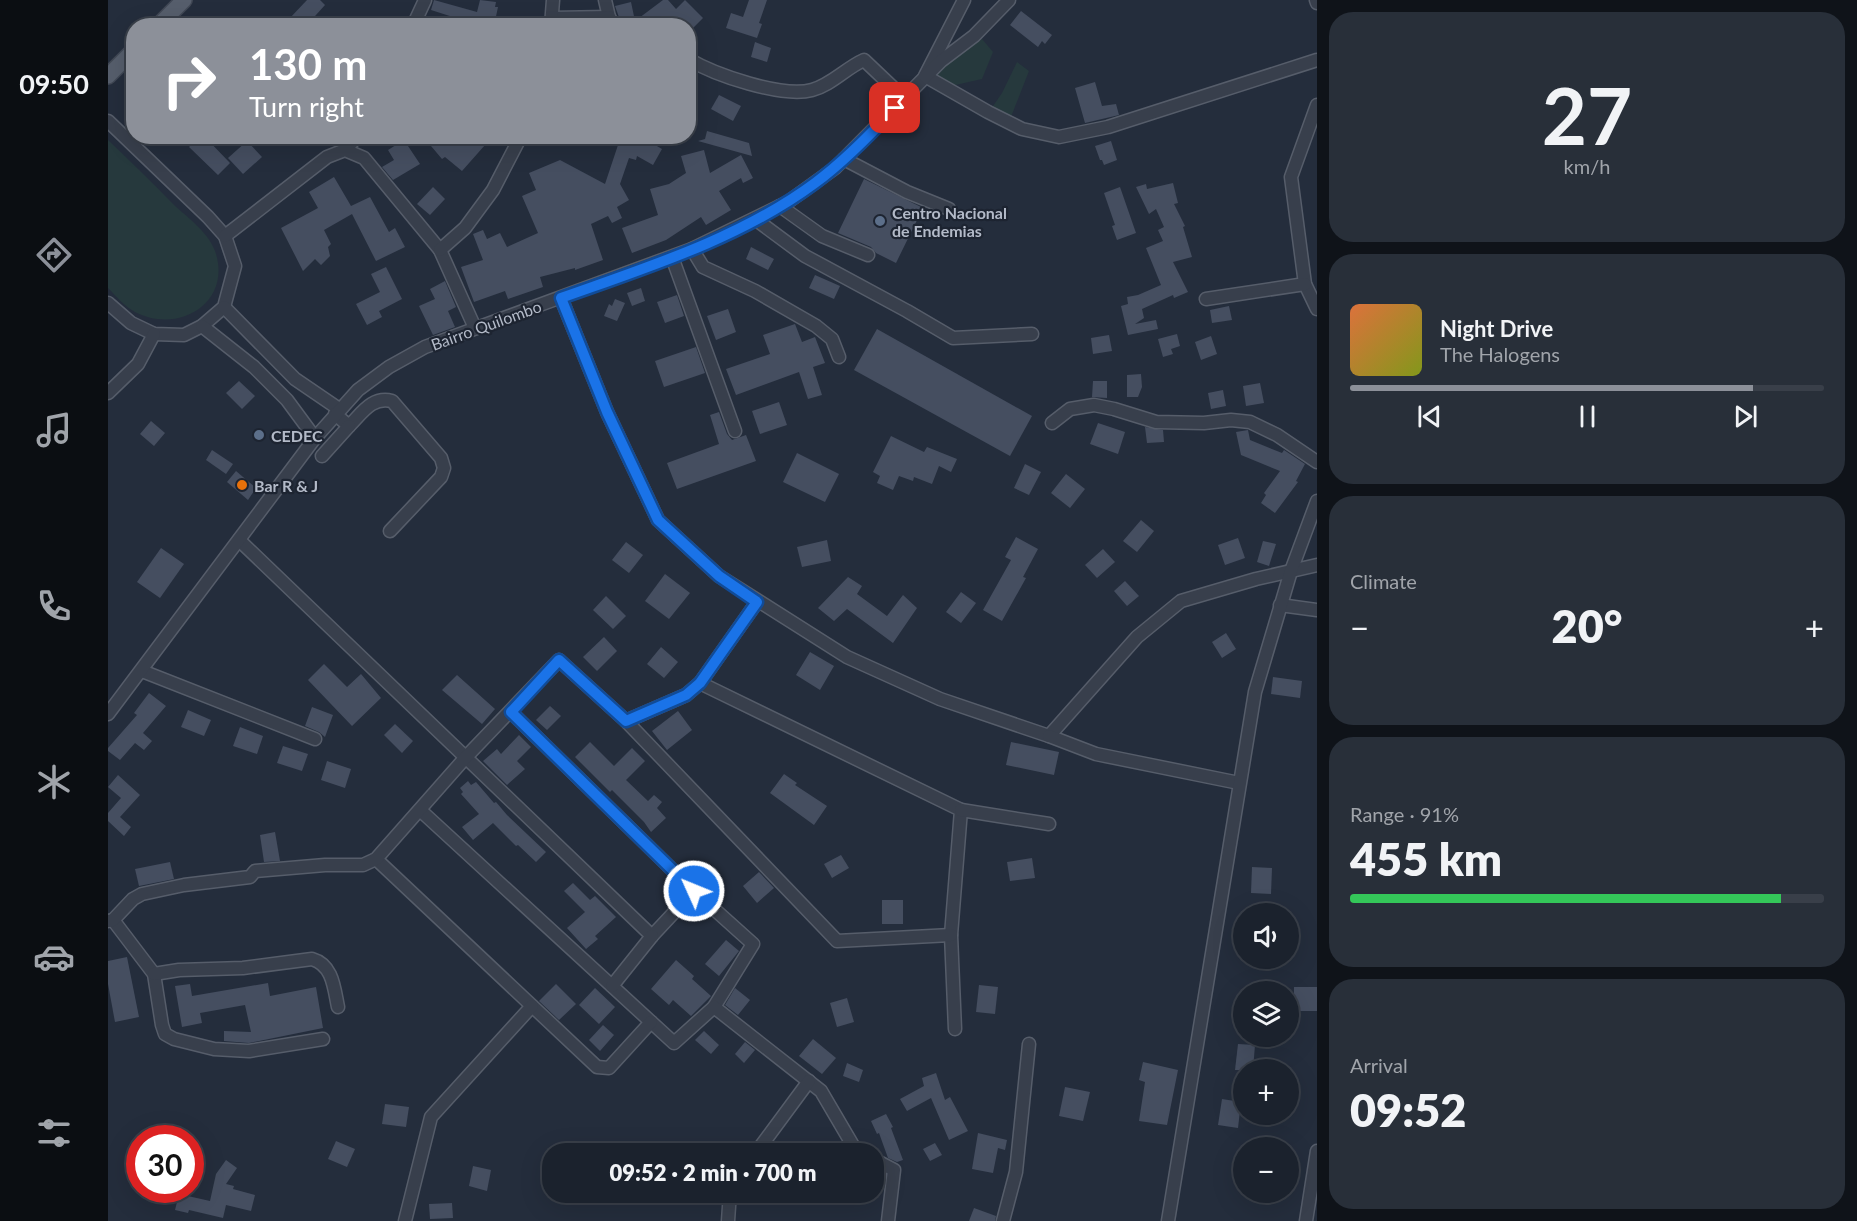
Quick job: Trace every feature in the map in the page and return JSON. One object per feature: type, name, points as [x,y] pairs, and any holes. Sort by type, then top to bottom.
[{"type":"main road","points":[[166,18],[184,0]]},
{"type":"main road","points":[[108,76],[126,58]]},
{"type":"street","points":[[417,18],[425,0]]},
{"type":"street","points":[[551,18],[553,0]]},
{"type":"street","points":[[605,0],[611,18]]},
{"type":"street","points":[[964,0],[925,76],[1022,129],[1059,137],[1108,127],[1317,60]]},
{"type":"street","name":"Bairro Quilombo","points":[[108,714],[315,438],[337,412],[376,376],[424,347],[693,249],[780,206],[814,184],[844,159],[940,61],[983,28],[1009,0]]},
{"type":"street","points":[[696,64],[722,75],[789,91],[813,90],[864,60],[904,98]]},
{"type":"street","points":[[1317,105],[1291,177],[1305,284],[1317,309]]},
{"type":"street","points":[[108,121],[126,138]]},
{"type":"street","points":[[108,303],[131,323],[154,334],[184,335],[202,326],[224,307],[235,266],[225,236],[132,144]]},
{"type":"street","points":[[225,236],[327,157],[345,150],[350,144]]},
{"type":"street","points":[[440,250],[465,228],[493,190],[516,144]]},
{"type":"street","points":[[345,150],[364,158],[440,250],[475,328]]},
{"type":"street","points":[[844,159],[907,192],[949,209]]},
{"type":"street","points":[[780,206],[822,236],[868,255]]},
{"type":"street","points":[[755,219],[805,256],[952,338],[1032,334]]},
{"type":"street","points":[[693,249],[703,267],[755,291],[816,326],[832,339],[838,357]]},
{"type":"street","points":[[672,257],[735,431]]},
{"type":"street","points":[[1206,299],[1305,284]]},
{"type":"street","points":[[561,298],[607,412],[658,520],[719,576],[847,657],[940,699],[1096,754],[1239,783]]},
{"type":"street","points":[[224,307],[295,379],[337,412],[349,426]]},
{"type":"street","points":[[202,326],[254,367],[286,400],[315,438]]},
{"type":"street","points":[[108,393],[138,363],[154,334]]},
{"type":"street","points":[[322,456],[372,403],[382,399],[392,401],[441,458],[444,468],[441,477],[390,531]]},
{"type":"street","points":[[1052,423],[1070,409],[1094,405],[1156,422],[1204,423],[1231,420],[1250,422],[1277,435],[1317,462]]},
{"type":"street","points":[[1168,1221],[1255,692],[1291,571],[1317,501]]},
{"type":"street","points":[[239,540],[652,936]]},
{"type":"street","points":[[1049,736],[1137,637],[1181,601],[1256,579],[1317,565]]},
{"type":"street","points":[[626,721],[686,695],[700,683],[757,602]]},
{"type":"street","points":[[1280,605],[1317,610]]},
{"type":"street","points":[[323,1039],[249,1051],[214,1049],[165,1035],[154,974],[110,921],[133,899],[142,894],[184,885],[250,877],[255,871],[325,865],[363,866],[376,859],[466,758],[559,660],[626,721],[837,941],[951,935]]},
{"type":"street","points":[[142,671],[315,739]]},
{"type":"street","points":[[700,683],[961,810],[1049,824]]},
{"type":"street","points":[[420,810],[674,1042],[714,1007],[753,944],[694,891],[511,712]]},
{"type":"street","points":[[956,1029],[951,935],[961,810]]},
{"type":"street","points":[[376,859],[597,1067],[609,1068],[651,1022]]},
{"type":"street","points":[[612,986],[652,936],[694,891]]},
{"type":"street","points":[[154,974],[179,970],[243,968],[312,959],[326,967],[331,977],[338,1007]]},
{"type":"street","points":[[405,1221],[431,1117],[532,1006]]},
{"type":"street","points":[[714,1007],[821,1091],[851,1143]]},
{"type":"street","points":[[1003,1221],[1016,1172],[1029,1044]]},
{"type":"street","points":[[763,1143],[809,1081]]},
{"type":"street","points":[[1306,1221],[1317,1151]]},
{"type":"street","points":[[884,1165],[894,1170],[888,1221]]},
{"type":"street","points":[[728,1221],[729,1203]]},
{"type":"green space","points":[[982,39],[993,52],[982,79],[951,86],[934,74]]},
{"type":"green space","points":[[1017,62],[1029,71],[1011,117],[991,109],[1002,93]]},
{"type":"green space","points":[[108,140],[197,226],[212,244],[219,269],[216,285],[209,299],[198,309],[184,316],[169,319],[152,318],[135,312],[108,288]]},
{"type":"building","points":[[307,0],[320,0],[325,5],[313,18],[290,18]]},
{"type":"building","points":[[434,0],[477,12],[480,0],[496,2],[495,7],[498,7],[496,18],[456,18],[431,10]]},
{"type":"building","points":[[663,0],[668,0],[676,9],[685,0],[703,18],[696,25],[696,18],[639,18]]},
{"type":"building","points":[[749,0],[767,0],[759,23],[762,24],[757,38],[726,28],[731,13],[743,17]]},
{"type":"building","points":[[631,2],[634,18],[619,18],[615,6]]},
{"type":"building","points":[[1021,11],[1052,35],[1045,44],[1042,41],[1038,47],[1010,25]]},
{"type":"building","points":[[755,42],[771,48],[767,62],[751,57]]},
{"type":"building","points":[[1095,82],[1102,106],[1116,104],[1119,115],[1085,123],[1075,88]]},
{"type":"building","points":[[719,95],[741,106],[733,121],[711,109]]},
{"type":"building","points":[[707,131],[749,143],[752,156],[698,141],[705,139]]},
{"type":"building","points":[[1111,141],[1117,160],[1104,165],[1095,146]]},
{"type":"building","points":[[212,144],[230,163],[218,175],[189,147]]},
{"type":"building","points":[[244,144],[250,144],[262,157],[243,174],[228,158]]},
{"type":"building","points":[[398,144],[407,144],[420,164],[393,180],[382,167],[394,160],[388,150]]},
{"type":"building","points":[[433,144],[486,144],[462,171],[445,157],[442,159],[431,146]]},
{"type":"building","points":[[618,144],[654,144],[662,149],[653,165],[637,156],[636,160],[629,158],[620,184],[629,200],[617,207],[622,218],[612,223],[608,216],[591,224],[603,260],[575,270],[575,268],[540,277],[543,287],[508,299],[505,291],[474,302],[461,267],[483,260],[473,234],[483,230],[487,239],[500,233],[507,247],[538,233],[522,196],[536,190],[529,173],[560,160],[605,184]]},
{"type":"building","points":[[704,150],[710,173],[741,155],[753,178],[743,183],[741,178],[719,191],[731,210],[706,225],[701,217],[666,240],[632,253],[622,228],[658,215],[650,189],[669,184],[686,173],[681,156]]},
{"type":"building","points":[[334,177],[351,206],[370,197],[389,232],[395,228],[405,247],[376,261],[352,214],[324,230],[331,244],[328,247],[330,256],[321,265],[315,259],[303,271],[281,228],[318,208],[309,192]]},
{"type":"building","name":"Centro Nacional de Endemias","points":[[864,179],[923,208],[896,263],[876,253],[871,247],[838,233]]},
{"type":"building","points":[[1173,183],[1178,203],[1174,204],[1185,226],[1183,227],[1192,257],[1173,262],[1188,292],[1174,298],[1173,295],[1142,309],[1144,318],[1135,324],[1156,320],[1158,329],[1128,335],[1121,306],[1128,304],[1127,297],[1161,285],[1146,248],[1163,241],[1158,230],[1164,227],[1156,209],[1149,214],[1136,187],[1146,184],[1147,189]]},
{"type":"building","points":[[433,187],[445,199],[430,215],[417,204]]},
{"type":"building","points":[[1120,187],[1136,233],[1117,240],[1112,226],[1115,225],[1104,193]]},
{"type":"building","points":[[751,247],[774,259],[768,270],[746,259]]},
{"type":"building","points":[[386,267],[402,299],[379,311],[382,317],[367,325],[356,304],[380,292],[371,274]]},
{"type":"building","points":[[815,275],[840,286],[834,299],[809,288]]},
{"type":"building","points":[[445,281],[456,307],[448,311],[455,327],[433,335],[419,306],[435,299],[430,289]]},
{"type":"building","points":[[641,288],[645,301],[632,306],[627,293]]},
{"type":"building","points":[[677,295],[684,316],[665,323],[657,302]]},
{"type":"building","points":[[615,299],[625,303],[617,321],[604,316],[609,304],[612,306]]},
{"type":"building","points":[[1229,306],[1232,320],[1212,323],[1210,310]]},
{"type":"building","points":[[728,309],[736,332],[716,340],[707,316]]},
{"type":"building","points":[[795,324],[802,342],[815,337],[825,363],[813,367],[822,395],[808,399],[799,372],[736,395],[726,369],[770,354],[763,335]]},
{"type":"building","points":[[877,329],[1032,416],[1010,456],[854,370]]},
{"type":"building","points":[[1177,334],[1180,346],[1171,349],[1173,354],[1163,357],[1158,339]]},
{"type":"building","points":[[1109,335],[1112,351],[1093,354],[1091,338]]},
{"type":"building","points":[[1211,336],[1217,354],[1201,360],[1195,342]]},
{"type":"building","points":[[696,347],[705,373],[664,387],[655,361]]},
{"type":"building","points":[[1141,374],[1142,387],[1138,397],[1127,397],[1127,375]]},
{"type":"building","points":[[239,381],[255,396],[242,409],[226,393]]},
{"type":"building","points":[[1093,381],[1107,381],[1107,398],[1092,397]]},
{"type":"building","points":[[1260,383],[1264,403],[1246,406],[1243,386]]},
{"type":"building","points":[[1223,390],[1226,406],[1211,409],[1208,393]]},
{"type":"building","points":[[779,402],[787,425],[760,434],[752,411]]},
{"type":"building","points":[[719,412],[727,434],[732,440],[746,435],[756,461],[677,489],[667,463],[719,444],[710,415]]},
{"type":"building","points":[[151,421],[165,433],[154,446],[140,434]]},
{"type":"building","points":[[1098,423],[1125,432],[1118,454],[1090,444]]},
{"type":"building","points":[[1145,427],[1163,430],[1164,442],[1147,443]]},
{"type":"building","points":[[1248,430],[1250,440],[1282,453],[1284,450],[1305,464],[1296,481],[1298,482],[1275,513],[1261,503],[1266,495],[1264,493],[1280,471],[1241,455],[1236,432]]},
{"type":"building","points":[[891,436],[924,452],[927,447],[957,459],[951,472],[939,466],[932,484],[914,477],[913,481],[899,476],[893,490],[877,483],[880,476],[873,472]]},
{"type":"building","points":[[212,450],[233,464],[226,474],[206,460]]},
{"type":"building","points":[[797,453],[839,474],[825,502],[783,482]]},
{"type":"building","points":[[1025,464],[1041,472],[1029,495],[1014,488]]},
{"type":"building","name":"Bar R & J","points":[[236,471],[256,488],[248,500],[227,482]]},
{"type":"building","points":[[1066,474],[1085,489],[1070,508],[1051,493]]},
{"type":"building","points":[[1141,520],[1154,531],[1137,552],[1123,541]]},
{"type":"building","points":[[1016,537],[1038,549],[1023,577],[1026,578],[1002,621],[983,610],[1011,560],[1005,557]]},
{"type":"building","points":[[1238,538],[1245,558],[1225,565],[1218,545]]},
{"type":"building","points":[[827,540],[831,561],[802,567],[797,547]]},
{"type":"building","points":[[1263,541],[1276,544],[1269,566],[1257,562]]},
{"type":"building","points":[[626,542],[643,555],[629,573],[612,560]]},
{"type":"building","points":[[161,548],[184,564],[160,598],[137,582]]},
{"type":"building","points":[[1103,549],[1115,562],[1097,578],[1085,565]]},
{"type":"building","points":[[665,574],[690,593],[669,619],[645,601]]},
{"type":"building","points":[[848,577],[862,586],[857,594],[887,616],[903,595],[917,608],[893,643],[847,609],[834,621],[818,608]]},
{"type":"building","points":[[1125,581],[1139,596],[1127,606],[1114,591]]},
{"type":"building","points":[[961,592],[976,603],[961,623],[946,612]]},
{"type":"building","points":[[606,596],[626,616],[613,629],[593,610]]},
{"type":"building","points":[[1226,633],[1236,649],[1222,658],[1212,642]]},
{"type":"building","points":[[604,637],[617,651],[597,671],[583,657]]},
{"type":"building","points":[[661,647],[678,662],[664,678],[647,664]]},
{"type":"building","points":[[810,652],[834,666],[820,690],[796,675]]},
{"type":"building","points":[[324,664],[347,687],[361,674],[381,698],[352,726],[308,680]]},
{"type":"building","points":[[457,675],[495,709],[482,724],[442,690]]},
{"type":"building","points":[[1273,677],[1302,681],[1300,698],[1271,694]]},
{"type":"building","points":[[149,693],[166,706],[143,733],[152,741],[144,750],[135,743],[120,760],[108,751],[108,748],[137,715],[134,713]]},
{"type":"building","points":[[550,706],[561,716],[547,730],[536,720]]},
{"type":"building","points":[[312,707],[333,715],[325,737],[305,726]]},
{"type":"building","points":[[188,710],[211,720],[204,736],[181,727]]},
{"type":"building","points":[[678,711],[692,730],[667,750],[652,731]]},
{"type":"building","points":[[395,724],[413,741],[402,753],[384,735]]},
{"type":"building","points":[[240,727],[263,736],[257,754],[233,746]]},
{"type":"building","points":[[519,735],[531,747],[517,761],[525,769],[507,785],[483,761],[497,749],[501,754]]},
{"type":"building","points":[[590,742],[614,766],[632,748],[645,761],[626,780],[648,801],[654,795],[662,802],[657,808],[666,818],[651,832],[612,790],[610,792],[575,757]]},
{"type":"building","points":[[1011,742],[1059,752],[1054,775],[1006,765]]},
{"type":"building","points":[[283,746],[308,754],[302,771],[277,763]]},
{"type":"building","points":[[327,761],[351,769],[345,788],[321,780]]},
{"type":"building","points":[[784,774],[797,783],[795,785],[827,806],[814,825],[770,793]]},
{"type":"building","points":[[118,775],[140,795],[120,817],[131,827],[124,836],[108,821],[108,813],[121,798],[108,787]]},
{"type":"building","points":[[468,781],[471,785],[476,782],[494,803],[496,802],[546,852],[536,862],[493,823],[473,840],[462,827],[479,814],[461,794],[463,792],[460,788]]},
{"type":"building","points":[[275,832],[280,861],[264,862],[260,835]]},
{"type":"building","points":[[841,855],[849,868],[832,878],[824,864]]},
{"type":"building","points":[[1032,858],[1035,878],[1010,881],[1007,862]]},
{"type":"building","points":[[170,862],[174,879],[139,886],[135,869]]},
{"type":"building","points":[[1252,867],[1272,868],[1271,894],[1251,893]]},
{"type":"building","points":[[759,872],[774,888],[757,903],[743,886]]},
{"type":"building","points":[[573,883],[590,900],[595,896],[616,917],[595,936],[598,939],[586,949],[567,928],[585,912],[564,891]]},
{"type":"building","points":[[882,900],[903,900],[903,924],[882,924]]},
{"type":"building","points":[[726,940],[739,951],[719,976],[705,964]]},
{"type":"building","points":[[127,957],[139,1017],[115,1022],[108,984],[108,961]]},
{"type":"building","points":[[676,960],[711,996],[691,1016],[673,1000],[669,1005],[651,989]]},
{"type":"building","points":[[268,983],[270,996],[316,987],[323,1028],[249,1043],[224,1041],[224,1031],[251,1032],[245,1005],[200,1013],[202,1023],[182,1027],[175,986],[190,984],[192,996]]},
{"type":"building","points":[[556,984],[576,1004],[559,1020],[539,1001]]},
{"type":"building","points":[[979,985],[998,987],[995,1014],[976,1012]]},
{"type":"building","points":[[1299,987],[1317,987],[1317,1011],[1299,1011]]},
{"type":"building","points":[[595,988],[615,1007],[599,1024],[579,1005]]},
{"type":"building","points":[[735,988],[750,1000],[738,1015],[725,1005]]},
{"type":"building","points":[[847,998],[854,1022],[837,1027],[830,1003]]},
{"type":"building","points":[[603,1025],[614,1035],[600,1051],[589,1040]]},
{"type":"building","points":[[704,1031],[719,1045],[711,1054],[695,1040]]},
{"type":"building","points":[[813,1039],[836,1058],[822,1074],[799,1056]]},
{"type":"building","points":[[745,1042],[755,1050],[744,1063],[735,1054]]},
{"type":"building","points":[[1238,1047],[1255,1047],[1254,1059],[1236,1059]]},
{"type":"building","points":[[1143,1062],[1178,1070],[1167,1125],[1139,1121],[1145,1082],[1139,1080]]},
{"type":"building","points":[[847,1063],[863,1070],[859,1082],[843,1076]]},
{"type":"building","points":[[936,1073],[945,1100],[950,1097],[968,1131],[949,1140],[931,1098],[907,1111],[900,1099],[924,1086],[922,1078]]},
{"type":"building","points":[[1065,1087],[1090,1092],[1083,1121],[1059,1116]]},
{"type":"building","points":[[1222,1099],[1233,1101],[1233,1125],[1238,1125],[1238,1128],[1218,1125]]},
{"type":"building","points":[[385,1104],[409,1107],[406,1127],[382,1124]]},
{"type":"building","points":[[886,1114],[893,1127],[891,1128],[903,1160],[897,1162],[888,1158],[884,1143],[871,1121]]},
{"type":"building","points":[[978,1133],[1007,1140],[1005,1150],[998,1148],[993,1173],[972,1169]]},
{"type":"building","points":[[336,1141],[355,1149],[347,1167],[328,1159]]},
{"type":"building","points":[[935,1143],[942,1155],[930,1161],[923,1149]]},
{"type":"building","points":[[226,1160],[237,1168],[226,1184],[234,1186],[233,1189],[255,1195],[251,1211],[226,1205],[223,1218],[189,1210],[188,1213],[175,1210],[177,1203],[210,1201],[216,1174]]},
{"type":"building","points":[[473,1166],[491,1170],[487,1191],[469,1186]]},
{"type":"building","points":[[452,1203],[453,1218],[430,1219],[429,1204]]},
{"type":"building","points":[[974,1208],[996,1216],[995,1221],[969,1221]]},
{"type":"place","name":"Centro Nacional de Endemias","points":[[880,221]]},
{"type":"place","name":"CEDEC","points":[[259,435]]},
{"type":"place","name":"Bar R & J","points":[[242,485]]},
{"type":"route","points":[[694,891],[511,712],[559,660],[626,721],[686,695],[700,683],[757,602],[719,576],[658,520],[607,412],[561,298],[693,249],[780,206],[835,168],[895,108]]}]
